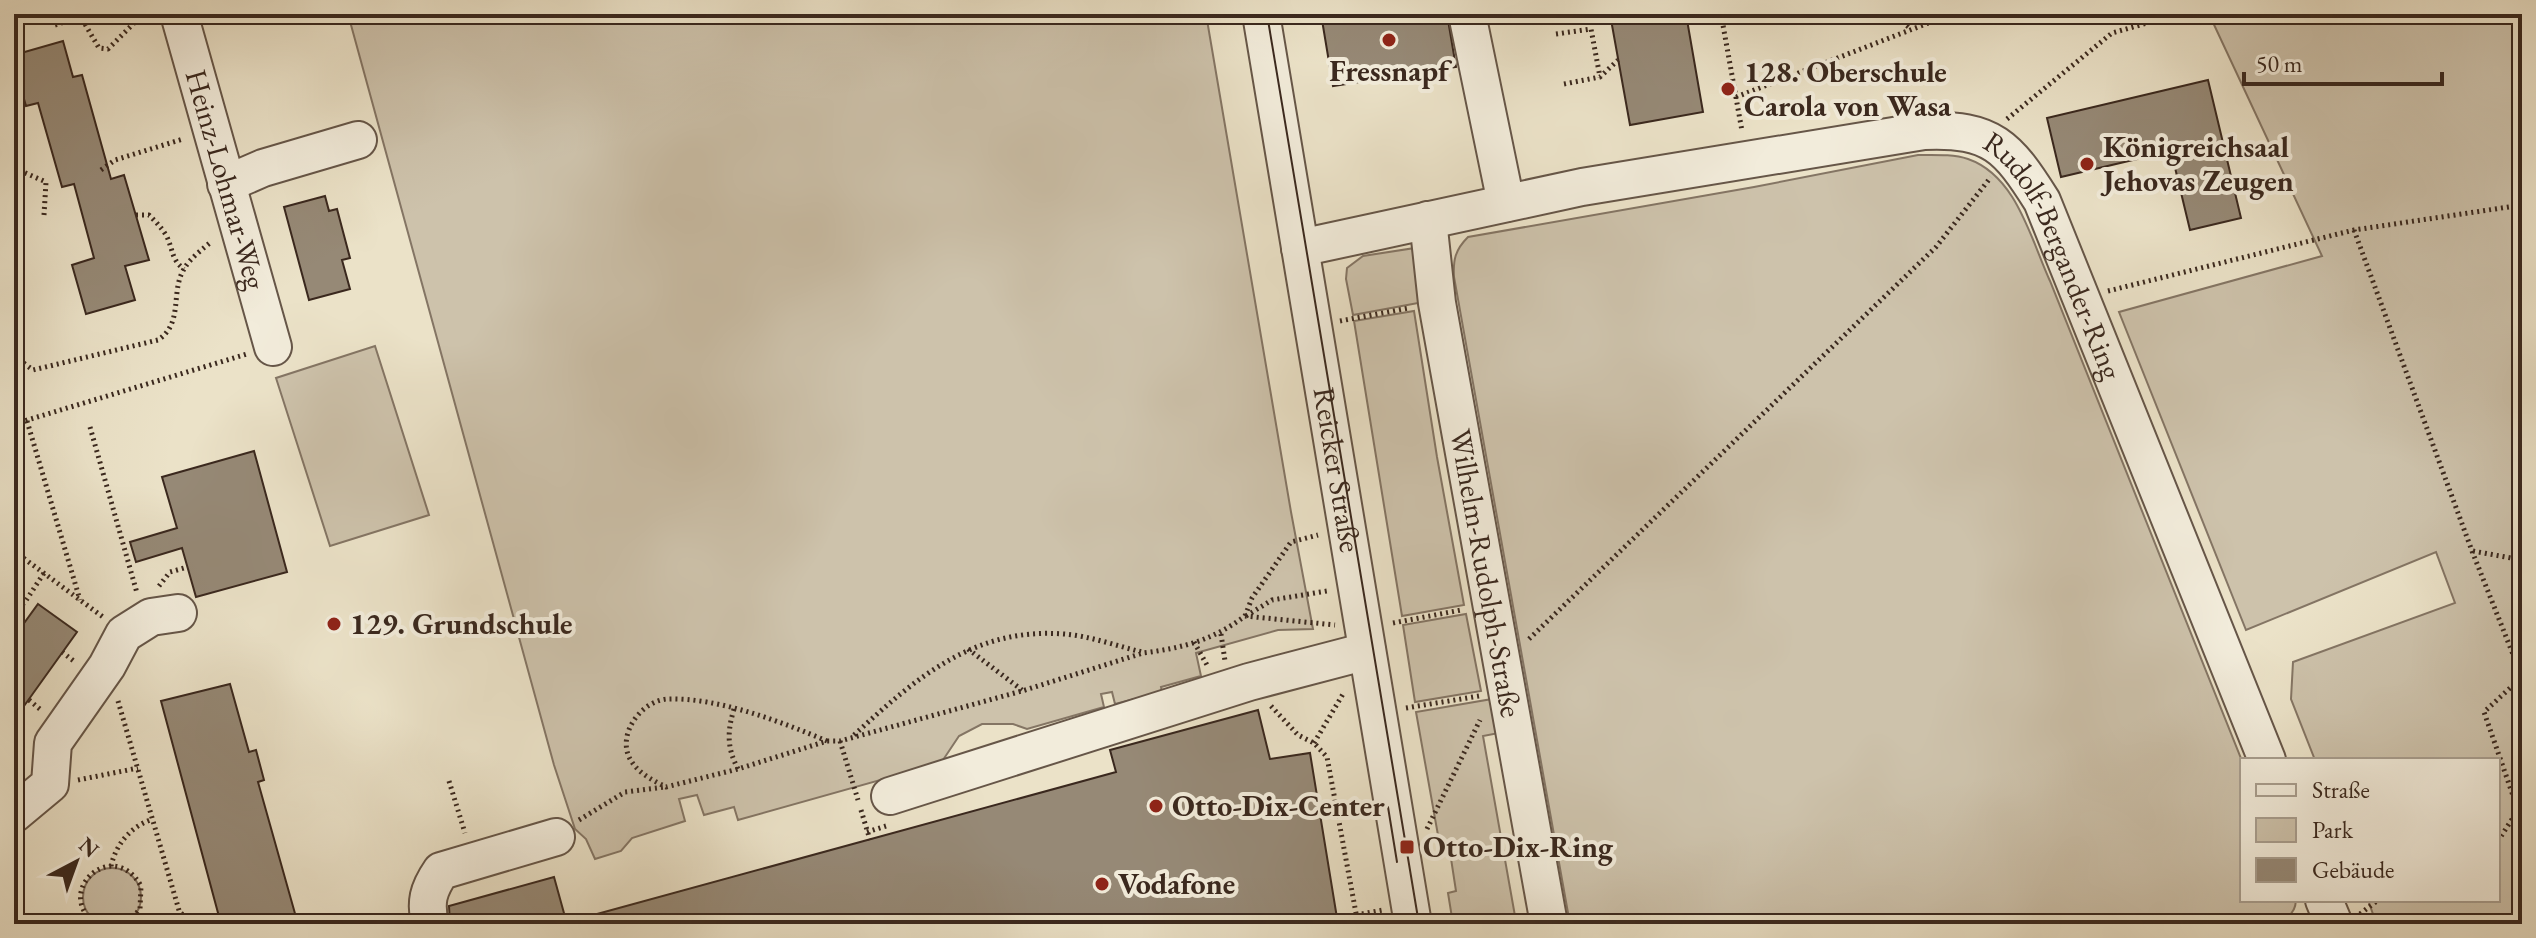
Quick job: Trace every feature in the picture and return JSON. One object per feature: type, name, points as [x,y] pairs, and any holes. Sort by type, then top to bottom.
[{"type":"street","name":"Heinz-Lohmar-Weg","points":[[179,14],[273,347]]},
{"type":"street","name":"Reicker Straße","points":[[1261,14],[1413,924]]},
{"type":"street","points":[[1467,14],[1506,203]]},
{"type":"street","name":"Rudolf-Bergander-Ring","points":[[1300,248],[1582,187],[1924,131],[1954,130],[1997,145],[2042,201],[2266,758]]},
{"type":"street","points":[[226,184],[263,168],[358,140]]},
{"type":"street","name":"Wilhelm-Rudolph-Straße","points":[[1428,220],[1437,303],[1501,683],[1549,924]]},
{"type":"street","points":[[14,814],[50,784],[53,743],[92,665],[124,634],[151,617],[178,613]]},
{"type":"street","points":[[890,796],[1148,726],[1236,670],[1365,639]]},
{"type":"street","points":[[430,924],[426,905],[430,886],[441,871],[566,829]]},
{"type":"street","points":[[2325,902],[2334,924]]},
{"type":"path","points":[[55,25],[80,15],[99,48],[108,49],[137,20],[148,14]]},
{"type":"path","points":[[1721,14],[1746,160]]},
{"type":"path","points":[[1893,14],[1911,29]]},
{"type":"path","points":[[1398,835],[1429,829],[1501,683],[1936,247],[1997,145],[2112,33],[2173,15],[2209,14]]},
{"type":"path","points":[[1736,97],[1931,22]]},
{"type":"path","points":[[1556,34],[1591,29],[1600,77]]},
{"type":"path","points":[[1564,84],[1600,77],[1618,60]]},
{"type":"path","points":[[101,170],[115,160],[211,129]]},
{"type":"path","points":[[14,168],[46,182],[44,215]]},
{"type":"path","points":[[2080,298],[2354,230],[2522,205]]},
{"type":"path","points":[[136,215],[149,215],[156,222],[166,235],[175,262],[184,269]]},
{"type":"path","points":[[2354,230],[2472,551],[2522,677],[2484,712],[2500,758]]},
{"type":"path","points":[[14,356],[33,370],[158,340],[173,325],[178,283],[184,269],[214,240],[240,232]]},
{"type":"path","points":[[1313,326],[1437,303]]},
{"type":"path","points":[[14,424],[273,347]]},
{"type":"path","points":[[27,421],[80,601]]},
{"type":"path","points":[[90,427],[134,581]]},
{"type":"path","points":[[1245,616],[1252,598],[1291,542],[1347,529]]},
{"type":"path","points":[[14,551],[124,634]]},
{"type":"path","points":[[2472,551],[2522,560]]},
{"type":"path","points":[[14,613],[44,573]]},
{"type":"path","points":[[566,829],[625,792],[666,787],[738,769],[827,741],[840,741],[1022,691],[1143,653],[1194,642],[1221,634],[1272,600],[1305,595]]},
{"type":"path","points":[[1245,616],[1365,639],[1490,604]]},
{"type":"path","points":[[14,619],[22,626]]},
{"type":"path","points":[[851,738],[927,673],[968,649],[1003,637],[1067,634],[1143,653]]},
{"type":"path","points":[[1221,634],[1236,670],[1298,735],[1314,743],[1327,757],[1358,924]]},
{"type":"path","points":[[1194,642],[1206,662]]},
{"type":"path","points":[[968,649],[1022,691]]},
{"type":"path","points":[[62,652],[92,665],[138,768],[183,924]]},
{"type":"path","points":[[1378,714],[1501,683]]},
{"type":"path","points":[[666,787],[640,772],[628,756],[626,735],[638,713],[664,699],[696,701],[734,709],[827,741]]},
{"type":"path","points":[[734,709],[728,726],[728,742],[738,769]]},
{"type":"path","points":[[840,741],[870,840]]},
{"type":"path","points":[[2500,758],[2518,810],[2500,838]]},
{"type":"path","points":[[104,776],[138,768]]},
{"type":"path","points":[[449,781],[456,806]]},
{"type":"path","points":[[111,866],[119,846],[134,828],[153,819]]},
{"type":"path","points":[[96,924],[81,904],[82,889],[90,875],[111,866],[126,869],[141,886],[140,909],[127,924]]},
{"type":"path","points":[[180,912],[192,924]]},
{"type":"path","points":[[81,924],[89,918]]},
{"type":"green space","points":[[348,14],[1206,14],[1313,629],[1278,630],[1196,653],[1201,676],[1161,687],[1162,692],[1115,704],[1112,692],[1101,694],[1104,707],[1027,729],[1013,724],[982,724],[959,736],[941,763],[738,820],[734,807],[704,815],[697,795],[679,799],[685,821],[632,838],[621,851],[595,859],[586,839],[575,829],[554,765]]},
{"type":"green space","points":[[2209,14],[2522,14],[2522,924],[2365,924],[2364,921],[2374,917],[2369,902],[2500,902],[2500,758],[2314,758],[2291,699],[2293,662],[2455,603],[2436,552],[2246,630],[2119,312],[2322,256]]},
{"type":"green space","points":[[1918,155],[1944,155],[1968,159],[1985,167],[2010,194],[2029,229],[2241,758],[2240,902],[2296,902],[2293,912],[2285,918],[2263,924],[1570,924],[1454,277],[1455,260],[1468,237]]},
{"type":"green space","points":[[1415,248],[1429,301],[1353,315],[1347,268],[1363,256]]},
{"type":"green space","points":[[1414,311],[1464,605],[1402,616],[1354,321]]},
{"type":"green space","points":[[375,346],[429,515],[330,546],[276,378]]},
{"type":"green space","points":[[1466,614],[1481,691],[1415,702],[1403,625]]},
{"type":"green space","points":[[1498,698],[1504,732],[1483,736],[1515,916],[1453,924],[1448,893],[1456,891],[1450,852],[1441,852],[1416,712]]},
{"type":"green space","points":[[112,868],[123,870],[132,877],[139,886],[139,908],[132,917],[123,924],[112,926],[101,924],[92,917],[85,908],[83,897],[85,886],[92,877],[101,870]]},
{"type":"building","name":"Fressnapf","points":[[1321,14],[1447,14],[1456,67],[1333,86]]},
{"type":"building","points":[[1610,14],[1686,14],[1703,112],[1630,125]]},
{"type":"building","points":[[63,41],[73,77],[82,75],[111,179],[124,175],[149,260],[125,266],[135,300],[86,314],[72,265],[94,258],[74,184],[62,187],[38,103],[26,106],[14,64],[14,55]]},
{"type":"building","name":"Königreichsaal Jehovas Zeugen","points":[[2208,80],[2241,218],[2190,230],[2171,151],[2061,177],[2047,118]]},
{"type":"building","points":[[325,196],[329,211],[337,209],[350,258],[342,260],[350,289],[309,300],[284,207]]},
{"type":"building","points":[[254,451],[287,572],[196,597],[182,548],[136,562],[130,542],[177,528],[162,477]]},
{"type":"building","points":[[38,604],[77,632],[14,720],[14,637]]},
{"type":"building","points":[[230,684],[249,752],[256,750],[264,780],[258,782],[296,917],[274,924],[221,924],[161,701]]},
{"type":"building","name":"Otto-Dix-Center","points":[[1258,710],[1270,759],[1310,753],[1338,924],[587,924],[586,917],[1116,772],[1110,750]]},
{"type":"building","points":[[554,877],[567,924],[450,924],[449,906]]},
{"type":"tram line","points":[[1267,14],[1419,924]]},
{"type":"tram line","points":[[1388,807],[1397,862]]},
{"type":"place","name":"Fressnapf","points":[[1389,40]]},
{"type":"place","name":"128. Oberschule Carola von Wasa","points":[[1728,89]]},
{"type":"place","name":"Königreichsaal Jehovas Zeugen","points":[[2087,164]]},
{"type":"place","name":"129. Grundschule","points":[[334,624]]},
{"type":"place","name":"Otto-Dix-Center","points":[[1156,806]]},
{"type":"place","name":"Otto-Dix-Ring","points":[[1407,847]]},
{"type":"place","name":"Vodafone","points":[[1102,884]]}]
